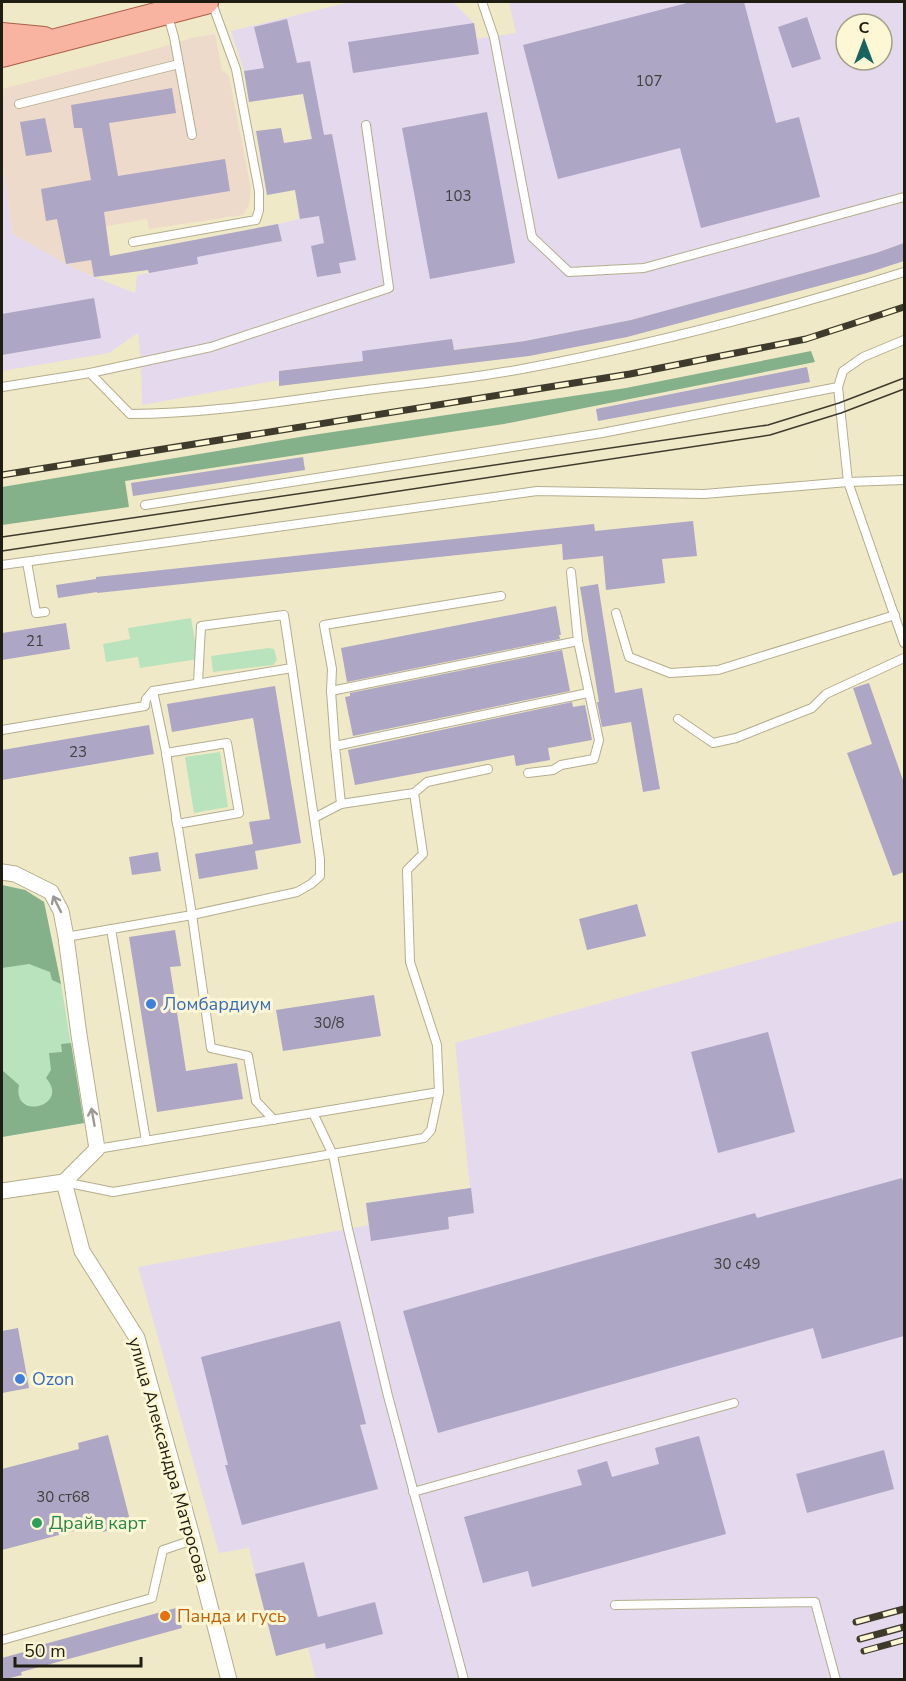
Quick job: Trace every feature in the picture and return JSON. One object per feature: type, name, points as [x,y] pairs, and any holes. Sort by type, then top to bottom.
[{"type":"main road","points":[[2,56],[200,2]]},
{"type":"main road","points":[[2,35],[59,40]]},
{"type":"street","points":[[2,872],[15,874],[51,892],[61,911],[97,1149],[64,1182],[2,1191]]},
{"type":"street","name":"улица Александра Матросова","points":[[64,1182],[82,1251],[137,1338],[229,1680]]},
{"type":"lane","points":[[133,242],[256,220],[259,210],[259,191],[237,69],[200,2]]},
{"type":"lane","points":[[482,2],[494,37],[532,237],[569,272],[644,268],[904,197]]},
{"type":"lane","points":[[166,12],[174,37],[192,135]]},
{"type":"lane","points":[[19,104],[179,64]]},
{"type":"lane","points":[[2,387],[90,373],[211,347],[389,288],[366,125]]},
{"type":"lane","points":[[90,373],[130,414],[170,414],[302,399],[521,369],[555,362],[668,338],[831,295],[904,272]]},
{"type":"lane","points":[[904,340],[856,361],[843,371],[838,387],[848,482],[904,643]]},
{"type":"lane","points":[[146,505],[602,432],[838,387]]},
{"type":"lane","points":[[2,566],[537,491],[704,494],[848,482],[904,480]]},
{"type":"lane","points":[[27,562],[36,613],[45,612]]},
{"type":"lane","points":[[528,774],[594,759],[599,740],[578,641],[571,572]]},
{"type":"lane","points":[[341,804],[335,746],[332,669],[324,625],[501,596]]},
{"type":"lane","points":[[616,613],[629,657],[669,673],[718,670],[895,615]]},
{"type":"lane","points":[[66,937],[192,915],[297,891],[320,876],[320,859],[284,615],[201,626],[198,683]]},
{"type":"lane","points":[[332,691],[578,641]]},
{"type":"lane","points":[[678,718],[713,742],[736,738],[812,708],[826,694],[904,658]]},
{"type":"lane","points":[[2,730],[100,710],[145,706],[146,699],[153,691],[292,668]]},
{"type":"lane","points":[[153,691],[166,753],[211,1048],[248,1056],[256,1101],[274,1120]]},
{"type":"lane","points":[[335,746],[588,693]]},
{"type":"lane","points":[[166,753],[227,743],[238,813],[177,824]]},
{"type":"lane","points":[[314,818],[341,804],[414,793],[427,782],[488,769]]},
{"type":"lane","points":[[64,1182],[113,1192],[424,1138],[431,1130],[439,1092],[437,1045],[410,962],[407,870],[423,854],[414,793]]},
{"type":"lane","points":[[111,929],[146,1141]]},
{"type":"lane","points":[[97,1149],[439,1092]]},
{"type":"lane","points":[[313,1113],[333,1155],[388,1396],[464,1680]]},
{"type":"lane","points":[[413,1492],[734,1403]]},
{"type":"lane","points":[[2,1640],[152,1598],[163,1550],[193,1540]]},
{"type":"lane","points":[[615,1605],[814,1602],[836,1680]]},
{"type":"shaded area","points":[[350,2],[453,2],[474,23],[477,39],[516,33],[509,2],[904,2],[904,243],[876,253],[631,320],[525,341],[279,371],[279,380],[142,405],[138,333],[109,353],[2,371],[2,161],[13,234],[66,264],[135,293],[137,275],[149,273],[145,250],[299,219],[284,143],[311,139],[303,94],[249,102],[244,71],[231,31]]},
{"type":"shaded area","points":[[215,34],[222,70],[229,76],[251,189],[249,205],[243,215],[149,229],[147,219],[85,230],[94,277],[13,234],[2,161],[2,89],[191,38]]},
{"type":"shaded area","points":[[904,920],[904,1679],[316,1679],[308,1648],[325,1643],[304,1562],[255,1574],[249,1548],[219,1553],[138,1267],[369,1225],[366,1203],[470,1188],[455,1043]]},
{"type":"green space","points":[[811,351],[815,362],[504,424],[125,481],[129,507],[2,525],[2,487],[306,436],[626,388]]},
{"type":"green space","points":[[191,618],[198,659],[140,668],[138,657],[106,662],[103,644],[130,639],[128,628]]},
{"type":"green space","points":[[274,649],[277,660],[273,665],[213,672],[211,656]]},
{"type":"green space","points":[[220,752],[228,807],[194,813],[185,757]]},
{"type":"green space","points":[[2,885],[25,890],[44,902],[61,984],[84,1123],[2,1137]]},
{"type":"green space","points":[[2,885],[25,890],[44,902],[61,984],[52,980],[50,972],[29,964],[2,968]]},
{"type":"green space","points":[[71,1043],[84,1123],[2,1137],[2,1070],[19,1085],[19,1096],[24,1103],[39,1106],[47,1102],[51,1096],[52,1088],[46,1078],[51,1070],[49,1053],[62,1052],[61,1044]]},
{"type":"building","points":[[691,2],[744,2],[776,123],[799,117],[820,197],[701,228],[680,148],[558,179],[523,45]]},
{"type":"building","points":[[807,17],[821,59],[792,68],[778,27]]},
{"type":"building","points":[[287,19],[297,63],[310,61],[324,135],[332,134],[356,260],[339,263],[341,273],[317,277],[311,246],[324,243],[319,216],[300,219],[295,190],[267,195],[256,131],[281,128],[284,143],[312,139],[303,94],[249,102],[244,71],[264,68],[254,27]]},
{"type":"building","points":[[474,23],[479,54],[353,73],[348,42]]},
{"type":"building","points":[[172,88],[176,113],[109,123],[118,176],[225,159],[230,191],[104,212],[110,256],[278,224],[282,241],[197,257],[198,264],[149,273],[148,270],[94,277],[91,260],[66,264],[57,219],[46,221],[41,189],[91,180],[82,128],[74,128],[71,105]]},
{"type":"building","points":[[487,112],[515,263],[430,279],[402,128]]},
{"type":"building","points":[[45,118],[52,152],[26,156],[20,122]]},
{"type":"building","points":[[904,243],[904,261],[627,337],[529,356],[279,386],[279,371],[363,361],[362,351],[452,339],[454,350],[525,341],[631,320],[876,253]]},
{"type":"building","points":[[94,298],[101,338],[2,355],[2,314]]},
{"type":"building","points":[[807,367],[810,382],[598,421],[596,409]]},
{"type":"building","points":[[303,457],[305,470],[133,496],[131,483]]},
{"type":"building","points":[[693,521],[697,556],[662,559],[665,583],[606,590],[603,556],[563,560],[562,544],[97,592],[58,598],[56,585],[96,579],[96,577],[594,524],[595,531]]},
{"type":"building","points":[[598,584],[615,693],[642,688],[660,789],[643,792],[631,722],[602,727],[580,587]]},
{"type":"building","points":[[556,606],[560,639],[347,682],[341,648]]},
{"type":"building","points":[[66,623],[70,649],[2,660],[2,633]]},
{"type":"building","points":[[562,650],[570,691],[353,736],[345,697],[350,696],[350,693]]},
{"type":"building","points":[[869,683],[904,783],[904,872],[893,876],[847,753],[872,744],[853,688]]},
{"type":"building","points":[[275,686],[301,843],[255,851],[258,869],[199,879],[195,854],[253,844],[249,822],[270,819],[253,718],[172,732],[167,704]]},
{"type":"building","points":[[572,702],[573,707],[585,705],[592,740],[548,748],[550,760],[516,766],[514,755],[355,785],[348,750]]},
{"type":"building","points":[[149,725],[154,754],[2,780],[2,750]]},
{"type":"building","points":[[158,852],[161,871],[132,875],[129,857]]},
{"type":"building","points":[[637,904],[646,936],[587,950],[579,919]]},
{"type":"building","points":[[175,930],[181,966],[170,967],[186,1071],[237,1063],[243,1099],[157,1112],[129,937]]},
{"type":"building","points":[[374,995],[381,1036],[283,1051],[276,1010]]},
{"type":"building","points":[[768,1032],[795,1132],[718,1153],[691,1052]]},
{"type":"building","points":[[902,1178],[904,1185],[904,1336],[822,1359],[813,1328],[438,1433],[403,1311],[755,1213],[757,1218]]},
{"type":"building","points":[[471,1188],[474,1213],[448,1217],[449,1229],[371,1241],[366,1203]]},
{"type":"building","points":[[340,1321],[366,1424],[360,1425],[378,1489],[242,1525],[225,1465],[228,1465],[201,1357]]},
{"type":"building","points":[[18,1328],[29,1388],[2,1393],[2,1331]]},
{"type":"building","points":[[108,1435],[131,1524],[103,1532],[101,1524],[2,1550],[2,1469],[79,1449],[78,1443]]},
{"type":"building","points":[[699,1436],[726,1534],[532,1587],[528,1571],[483,1583],[464,1517],[582,1485],[577,1470],[607,1461],[612,1477],[659,1464],[655,1448]]},
{"type":"building","points":[[884,1450],[894,1489],[807,1513],[796,1474]]},
{"type":"building","points":[[304,1562],[318,1617],[375,1602],[383,1634],[326,1649],[325,1643],[276,1656],[255,1574]]},
{"type":"building","points":[[176,1608],[182,1628],[21,1672],[22,1675],[2,1680],[2,1658],[31,1650],[30,1648]]},
{"type":"tram line","points":[[2,537],[768,425],[839,403],[904,378]]},
{"type":"tram line","points":[[2,551],[770,435],[841,413],[904,389]]},
{"type":"railway","points":[[2,475],[630,374],[806,339],[904,307]]},
{"type":"railway","points":[[856,1622],[904,1609]]},
{"type":"railway","points":[[860,1639],[904,1627]]},
{"type":"railway","points":[[864,1651],[904,1640]]},
{"type":"place","name":"Ломбардиум","points":[[151,1004]]},
{"type":"place","name":"Ozon","points":[[20,1379]]},
{"type":"place","name":"Драйв карт","points":[[37,1523]]},
{"type":"place","name":"Панда и гусь","points":[[165,1616]]}]
